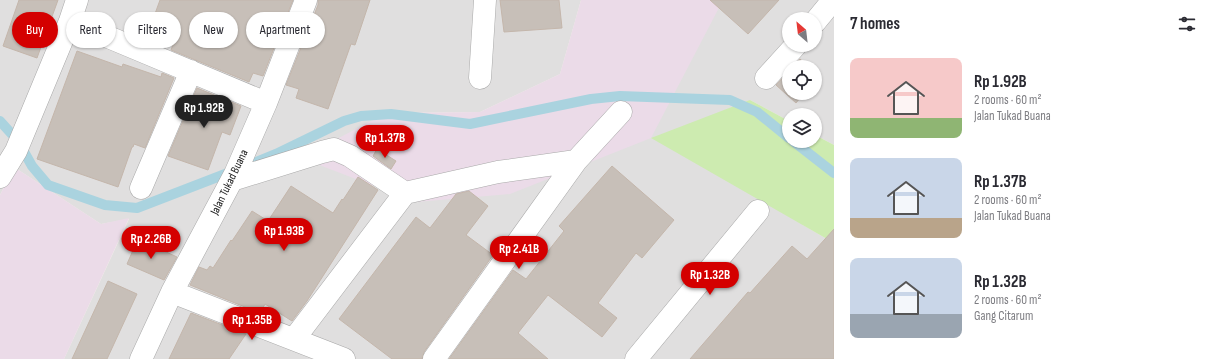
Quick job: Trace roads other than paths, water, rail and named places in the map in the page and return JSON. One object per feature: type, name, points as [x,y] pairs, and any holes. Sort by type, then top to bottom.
[{"type":"street","points":[[73,12],[78,0]]},
{"type":"street","name":"Jalan Tukad Buana","points":[[141,359],[172,292],[235,173],[266,102],[306,0]]},
{"type":"street","points":[[480,78],[484,0]]},
{"type":"street","points":[[822,13],[833,0]]},
{"type":"street","points":[[0,177],[66,30]]},
{"type":"street","points":[[116,40],[266,102]]},
{"type":"street","points":[[766,78],[790,52]]},
{"type":"street","points":[[141,188],[191,71]]},
{"type":"street","points":[[434,359],[576,161],[620,112]]},
{"type":"street","points":[[235,173],[334,149],[350,156],[405,193]]},
{"type":"street","points":[[294,339],[405,193],[498,172],[576,161]]},
{"type":"street","points":[[636,359],[758,211]]},
{"type":"street","points":[[172,292],[344,359]]},
{"type":"waterway","points":[[254,163],[344,121],[361,116],[391,114],[470,124],[591,99],[620,96],[730,100],[757,112],[782,132]]},
{"type":"waterway","points":[[0,121],[18,141],[32,166],[48,185],[105,205],[137,208],[233,171]]},
{"type":"waterway","points":[[802,148],[834,173]]}]
